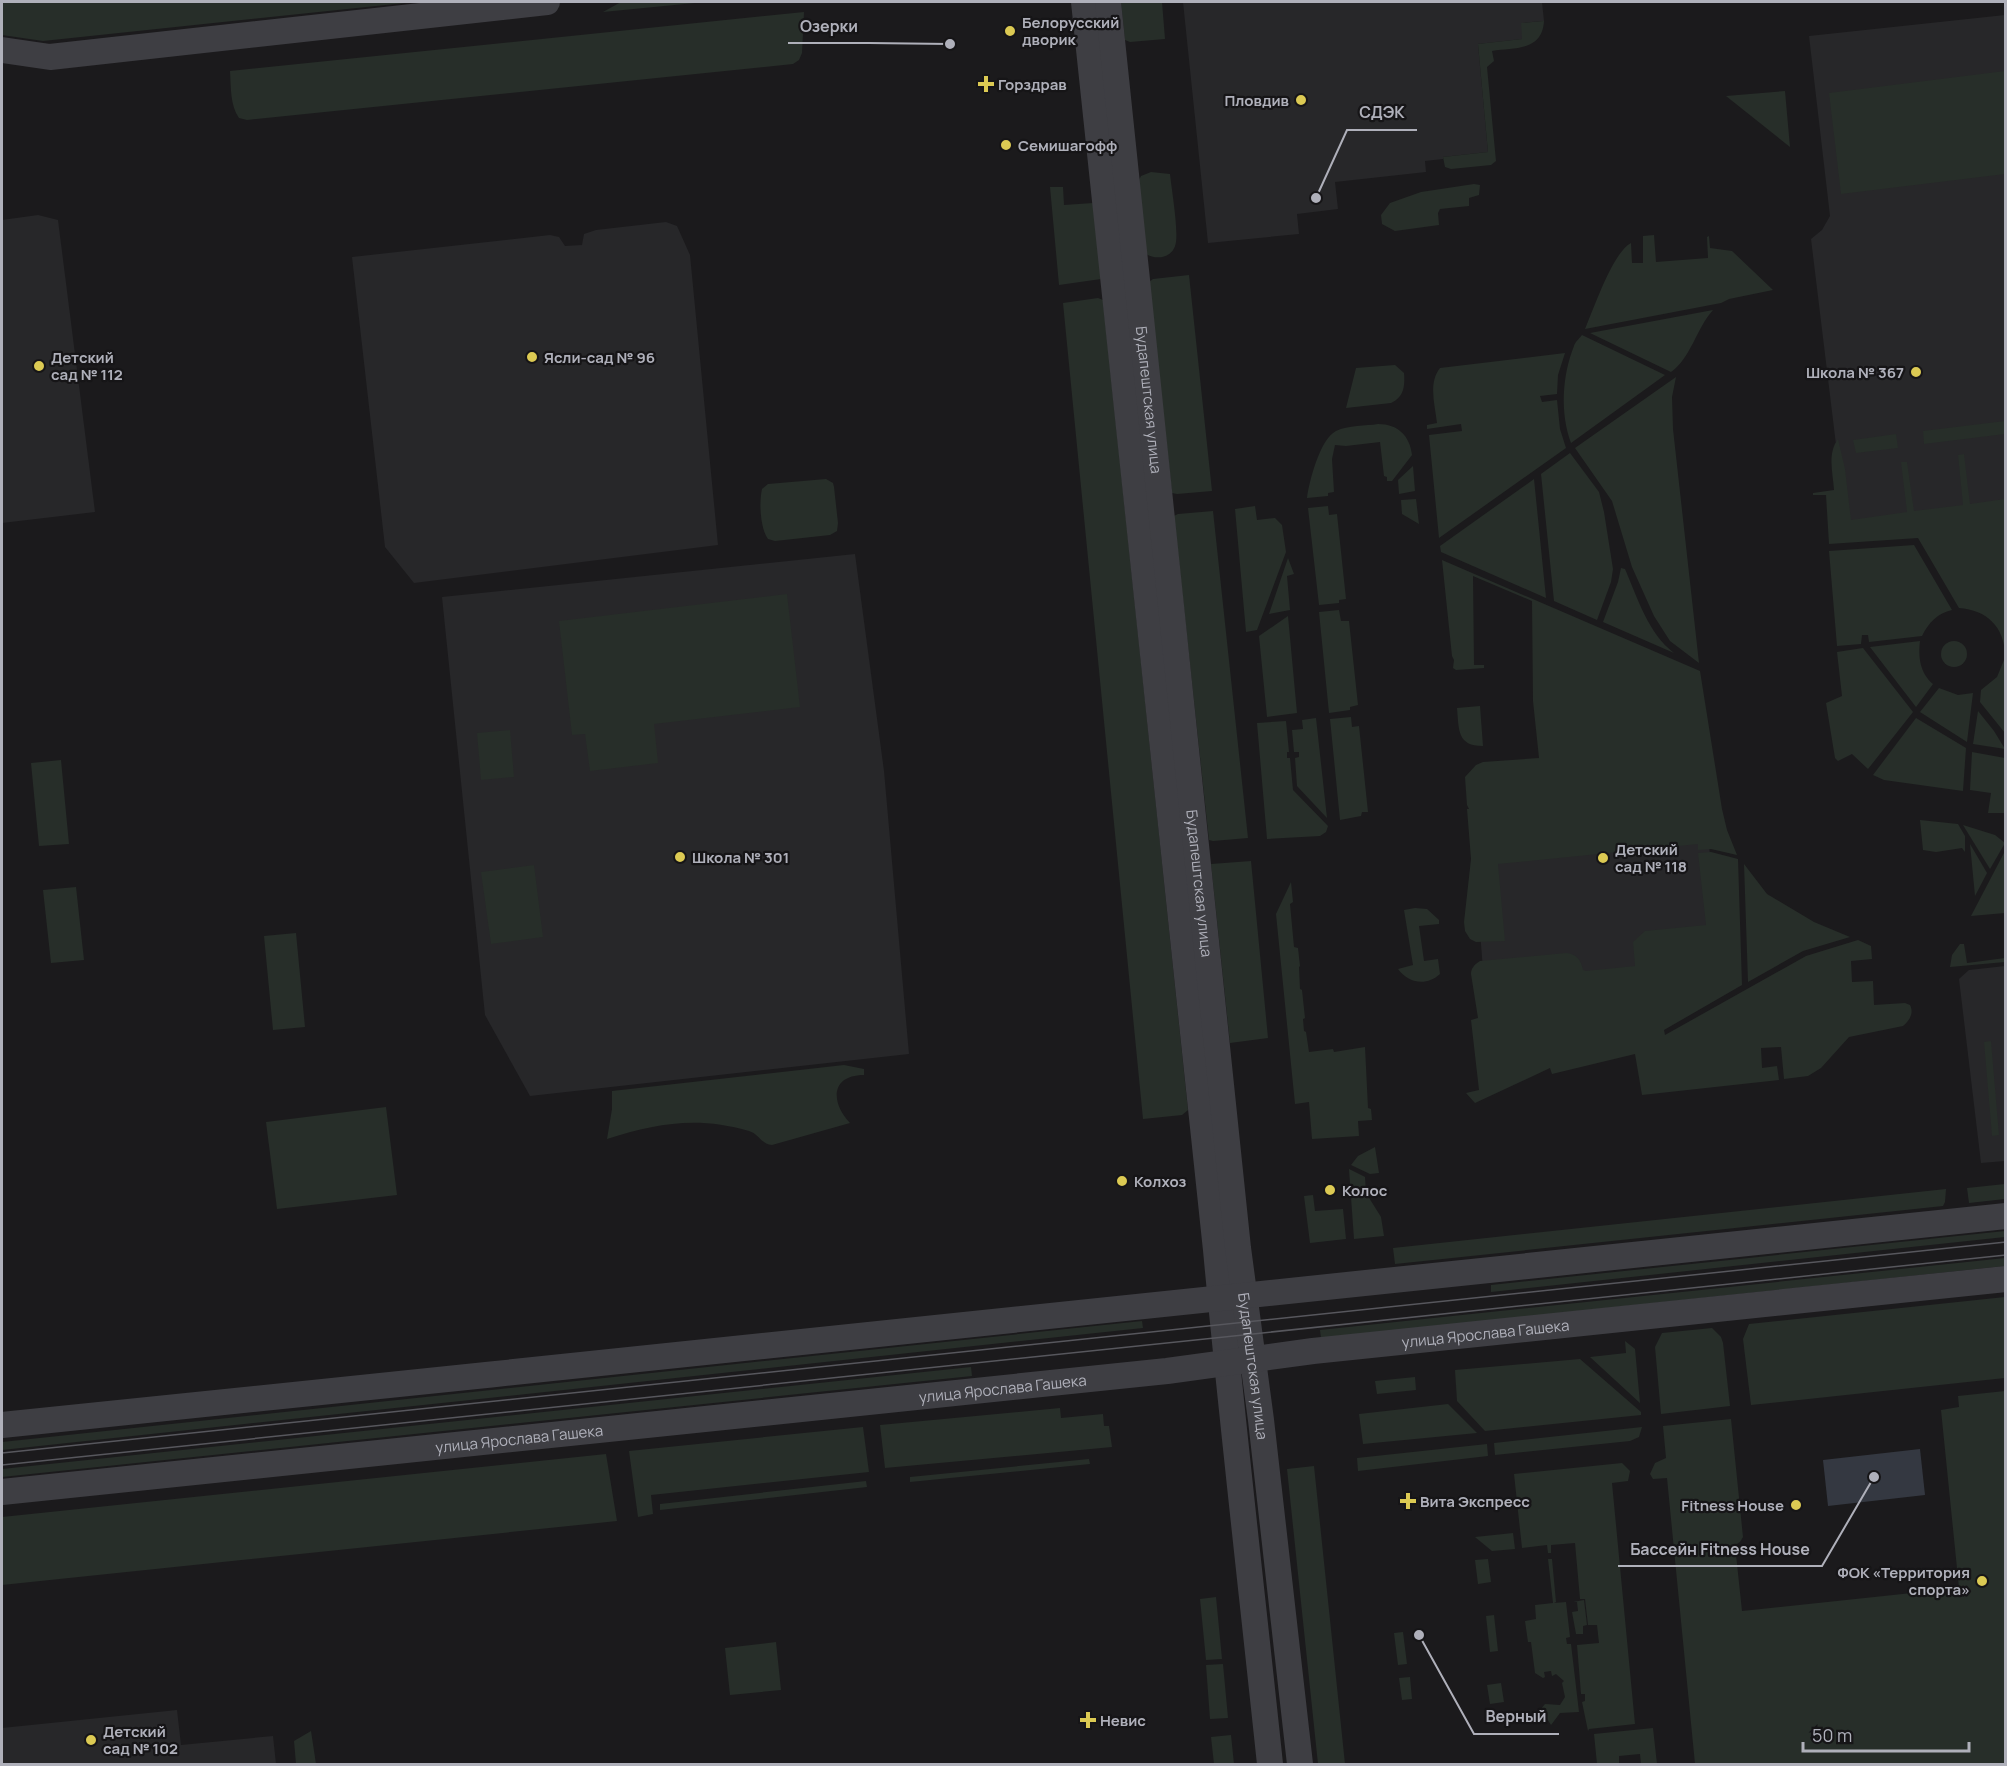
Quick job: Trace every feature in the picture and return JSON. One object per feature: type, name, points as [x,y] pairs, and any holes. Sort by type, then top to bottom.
[{"type":"street","points":[[2,50],[50,57],[547,2]]},
{"type":"street","name":"Будапештская улица","points":[[1084,2],[1232,1296],[1253,1358],[1299,1764]]},
{"type":"street","name":"Будапештская улица","points":[[1108,2],[1162,529],[1232,1296],[1226,1362],[1270,1764]]},
{"type":"street","points":[[2,1425],[2006,1216]]},
{"type":"street","name":"улица Ярослава Гашека","points":[[2,1492],[1167,1371],[1253,1358],[2006,1279]]},
{"type":"shaded area","points":[[2,2],[414,2],[43,41],[2,35]]},
{"type":"shaded area","points":[[621,2],[705,2],[603,12]]},
{"type":"shaded area","points":[[1121,2],[1162,2],[1165,39],[1130,42],[1125,40]]},
{"type":"shaded area","points":[[1183,2],[1542,2],[1544,21],[1522,23],[1523,39],[1478,44],[1488,152],[1425,161],[1426,172],[1335,182],[1338,209],[1297,214],[1299,234],[1208,243]]},
{"type":"shaded area","points":[[804,12],[802,53],[799,60],[793,64],[247,120],[239,118],[232,96],[230,71]]},
{"type":"shaded area","name":"Школа № 367","points":[[2005,15],[2005,505],[1846,527],[1811,239],[1822,230],[1830,216],[1809,36]]},
{"type":"shaded area","points":[[1544,21],[1542,31],[1532,43],[1518,48],[1492,51],[1494,61],[1487,67],[1496,161],[1491,165],[1451,169],[1445,167],[1443,157],[1488,152],[1478,44],[1522,39],[1521,23]]},
{"type":"shaded area","points":[[2005,71],[2005,174],[1841,194],[1829,93]]},
{"type":"shaded area","points":[[1785,91],[1790,147],[1726,96]]},
{"type":"shaded area","points":[[1151,172],[1170,174],[1174,209],[1175,247],[1169,254],[1160,257],[1146,254],[1139,180],[1141,176]]},
{"type":"shaded area","points":[[1480,185],[1479,195],[1469,198],[1469,206],[1440,209],[1439,225],[1395,231],[1382,224],[1381,215],[1390,203],[1421,192]]},
{"type":"shaded area","points":[[1050,187],[1063,187],[1064,205],[1093,203],[1101,279],[1059,285]]},
{"type":"shaded area","name":"Детский сад № 112","points":[[38,215],[58,220],[95,512],[2,523],[2,220]]},
{"type":"shaded area","name":"Ясли-сад № 96","points":[[666,222],[677,226],[690,255],[718,545],[414,583],[385,547],[352,257],[550,235],[559,237],[565,246],[582,245],[584,234],[596,230]]},
{"type":"shaded area","points":[[1654,235],[1656,262],[1708,258],[1707,237],[1709,236],[1710,248],[1732,251],[1773,290],[1729,299],[1721,303],[1585,329],[1617,257],[1631,243],[1632,263],[1643,263],[1643,236]]},
{"type":"shaded area","points":[[1189,275],[1212,491],[1177,494],[1172,493],[1149,282],[1153,279]]},
{"type":"shaded area","points":[[1098,298],[1103,300],[1188,1110],[1182,1115],[1143,1119],[1063,303]]},
{"type":"shaded area","points":[[1713,310],[1684,359],[1671,372],[1590,333]]},
{"type":"shaded area","points":[[1582,335],[1665,375],[1571,443],[1565,419],[1565,382],[1570,358]]},
{"type":"shaded area","points":[[1565,353],[1558,375],[1557,394],[1540,396],[1542,402],[1557,400],[1560,429],[1566,448],[1439,538],[1429,435],[1462,431],[1461,424],[1427,429],[1427,425],[1437,423],[1433,387],[1440,368]]},
{"type":"shaded area","points":[[1395,365],[1404,373],[1404,387],[1399,398],[1391,403],[1346,408],[1356,368]]},
{"type":"shaded area","points":[[1676,377],[1672,397],[1673,429],[1699,663],[1670,641],[1654,616],[1632,567],[1612,501],[1575,448]]},
{"type":"shaded area","points":[[2005,421],[2005,434],[1924,444],[1923,431]]},
{"type":"shaded area","points":[[1378,424],[1391,426],[1402,432],[1411,448],[1412,455],[1392,481],[1387,481],[1387,477],[1384,476],[1380,442],[1335,445],[1332,459],[1334,492],[1328,493],[1328,496],[1307,498],[1320,451],[1330,436],[1346,428]]},
{"type":"shaded area","points":[[1896,434],[1898,448],[1856,453],[1853,440]]},
{"type":"shaded area","points":[[1838,439],[1845,469],[1851,520],[1907,512],[1901,462],[1907,462],[1914,511],[1963,505],[1958,455],[1964,454],[1970,504],[2005,499],[2005,654],[2004,644],[1997,628],[1986,616],[1969,609],[1959,608],[1918,538],[1829,544],[1826,495],[1813,495],[1813,493],[1834,490],[1832,457]]},
{"type":"shaded area","points":[[1570,453],[1599,492],[1604,512],[1613,569],[1611,582],[1597,620],[1554,601],[1541,474]]},
{"type":"shaded area","points":[[1413,466],[1415,491],[1399,494],[1398,480]]},
{"type":"shaded area","points":[[826,479],[833,483],[834,487],[837,531],[830,535],[775,541],[768,539],[761,515],[762,489],[768,484]]},
{"type":"shaded area","points":[[1534,479],[1546,598],[1441,552],[1440,546]]},
{"type":"shaded area","points":[[1416,499],[1419,524],[1402,514],[1401,500]]},
{"type":"shaded area","points":[[1255,506],[1257,520],[1275,518],[1282,525],[1286,552],[1257,630],[1246,632],[1235,509]]},
{"type":"shaded area","points":[[1328,506],[1329,515],[1337,514],[1346,599],[1339,600],[1339,603],[1319,605],[1308,508]]},
{"type":"shaded area","points":[[1213,511],[1248,838],[1213,841],[1209,840],[1174,516]]},
{"type":"shaded area","points":[[1914,545],[1952,610],[1934,619],[1922,636],[1869,642],[1868,635],[1862,635],[1861,644],[1837,646],[1829,551]]},
{"type":"shaded area","name":"Школа № 301","points":[[855,554],[884,771],[909,1054],[530,1096],[485,1015],[442,597]]},
{"type":"shaded area","points":[[1288,558],[1294,574],[1287,576],[1290,610],[1269,614]]},
{"type":"shaded area","points":[[1442,560],[1700,671],[1722,809],[1737,855],[1711,849],[1698,850],[1698,844],[1498,864],[1505,941],[1476,942],[1470,939],[1465,931],[1464,922],[1471,859],[1465,777],[1476,765],[1483,762],[1539,758],[1533,701],[1532,601],[1473,576],[1474,665],[1484,665],[1484,668],[1456,670],[1453,668],[1454,660]]},
{"type":"shaded area","points":[[1621,568],[1625,569],[1650,626],[1674,653],[1603,622]]},
{"type":"shaded area","points":[[787,594],[800,707],[654,724],[658,763],[590,771],[585,734],[572,735],[559,621]]},
{"type":"shaded area","points":[[1339,610],[1341,621],[1349,621],[1358,705],[1350,707],[1350,710],[1329,713],[1319,612]]},
{"type":"shaded area","points":[[1288,616],[1297,713],[1267,717],[1259,636]]},
{"type":"shaded area","points":[[1920,641],[1921,664],[1925,675],[1933,684],[1916,707],[1870,647]]},
{"type":"shaded area","points":[[1954,641],[1964,644],[1967,654],[1964,664],[1954,667],[1944,664],[1941,654],[1944,644]]},
{"type":"shaded area","points":[[1863,648],[1913,712],[1868,769],[1852,754],[1838,761],[1835,758],[1826,703],[1842,696],[1837,652]]},
{"type":"shaded area","points":[[2004,660],[2006,661],[2005,733],[1980,702],[1981,690],[1997,677]]},
{"type":"shaded area","points":[[1939,688],[1958,695],[1973,693],[1967,742],[1920,712]]},
{"type":"shaded area","name":"Детский сад № 118","points":[[1692,689],[1725,993],[1487,1020],[1479,919],[1492,783],[1563,768]]},
{"type":"shaded area","points":[[1480,706],[1483,746],[1464,740],[1459,730],[1457,708]]},
{"type":"shaded area","points":[[1978,711],[1994,731],[2005,749],[1973,744]]},
{"type":"shaded area","points":[[1351,717],[1352,727],[1359,726],[1368,812],[1362,812],[1361,816],[1340,820],[1330,719]]},
{"type":"shaded area","points":[[1316,718],[1327,818],[1297,786],[1295,758],[1299,757],[1299,752],[1294,752],[1292,730],[1303,729],[1302,720]]},
{"type":"shaded area","points":[[1916,718],[1966,748],[1963,791],[1884,780],[1873,775]]},
{"type":"shaded area","points":[[1286,721],[1289,752],[1287,752],[1287,758],[1290,758],[1293,790],[1328,826],[1326,832],[1320,836],[1267,839],[1257,723]]},
{"type":"shaded area","points":[[510,730],[514,777],[481,780],[477,733]]},
{"type":"shaded area","points":[[1972,752],[2005,758],[2005,813],[1988,813],[1991,793],[1970,790]]},
{"type":"shaded area","points":[[61,760],[69,844],[39,846],[31,763]]},
{"type":"shaded area","points":[[1920,820],[1958,824],[1965,836],[1965,852],[1962,848],[1936,852],[1923,850]]},
{"type":"shaded area","points":[[1963,825],[1995,835],[2005,843],[1990,869]]},
{"type":"shaded area","points":[[1970,844],[1987,873],[1975,896]]},
{"type":"shaded area","points":[[2005,851],[2005,913],[1971,916]]},
{"type":"shaded area","points":[[1711,852],[1738,859],[1742,985],[1664,1030],[1665,1035],[1806,956],[1858,940],[1871,946],[1872,959],[1851,961],[1852,982],[1873,981],[1874,1005],[1905,1003],[1910,1005],[1911,1016],[1908,1021],[1903,1026],[1849,1037],[1821,1068],[1808,1076],[1784,1079],[1781,1047],[1761,1048],[1762,1068],[1777,1066],[1779,1080],[1642,1095],[1635,1054],[1552,1074],[1550,1068],[1475,1103],[1466,1093],[1479,1090],[1471,1020],[1478,1018],[1471,974],[1475,965],[1480,961],[1566,953],[1578,958],[1583,970],[1586,971],[1635,966],[1633,942],[1645,931],[1706,925],[1698,853]]},
{"type":"shaded area","points":[[1251,861],[1268,1038],[1230,1043],[1211,864]]},
{"type":"shaded area","points":[[1744,864],[1767,894],[1814,922],[1850,937],[1803,951],[1748,982]]},
{"type":"shaded area","points":[[534,865],[543,937],[491,944],[481,872]]},
{"type":"shaded area","points":[[1291,882],[1293,902],[1290,904],[1294,947],[1298,948],[1300,989],[1302,990],[1305,1018],[1303,1019],[1304,1031],[1309,1052],[1333,1049],[1334,1052],[1365,1047],[1368,1108],[1371,1109],[1372,1120],[1358,1121],[1359,1136],[1312,1139],[1309,1102],[1295,1104],[1276,914]]},
{"type":"shaded area","points":[[76,887],[84,960],[51,963],[43,890]]},
{"type":"shaded area","points":[[1427,909],[1439,920],[1439,924],[1419,926],[1424,961],[1438,959],[1440,974],[1424,982],[1407,978],[1398,969],[1413,965],[1404,910]]},
{"type":"shaded area","points":[[296,933],[305,1027],[273,1030],[264,936]]},
{"type":"shaded area","points":[[1960,944],[1964,944],[1967,963],[2005,958],[2005,962],[1950,967],[1952,955]]},
{"type":"shaded area","points":[[2005,966],[2005,1161],[1981,1163],[1959,979],[1969,970]]},
{"type":"shaded area","points":[[1991,1041],[1999,1135],[1992,1136],[1984,1042]]},
{"type":"shaded area","points":[[844,1065],[864,1069],[864,1075],[853,1076],[845,1080],[837,1091],[839,1107],[850,1123],[772,1145],[765,1143],[749,1131],[730,1126],[695,1123],[660,1125],[607,1139],[612,1109],[612,1091]]},
{"type":"shaded area","points":[[386,1107],[397,1195],[277,1209],[266,1122]]},
{"type":"shaded area","points":[[1375,1147],[1379,1173],[1370,1174],[1351,1165],[1358,1156]]},
{"type":"shaded area","points":[[1349,1169],[1365,1177],[1366,1193],[1381,1217],[1384,1236],[1354,1239]]},
{"type":"shaded area","points":[[2005,1184],[2005,1199],[1969,1203],[1967,1188]]},
{"type":"shaded area","points":[[1946,1189],[1943,1206],[1395,1264],[1393,1248]]},
{"type":"shaded area","points":[[1313,1195],[1315,1211],[1343,1209],[1346,1239],[1310,1243],[1304,1196]]},
{"type":"shaded area","points":[[2005,1231],[2005,1237],[1491,1292],[1491,1285]]},
{"type":"shaded area","points":[[2005,1258],[2005,1266],[1321,1338],[1320,1330]]},
{"type":"shaded area","points":[[2005,1297],[2005,1378],[1751,1405],[1743,1339],[1749,1324]]},
{"type":"shaded area","points":[[1142,1321],[1143,1328],[2,1450],[2,1442]]},
{"type":"shaded area","points":[[1712,1328],[1721,1337],[1723,1343],[1730,1406],[1661,1414],[1655,1347],[1662,1333]]},
{"type":"shaded area","points":[[1625,1341],[1635,1349],[1640,1403],[1590,1357],[1626,1353]]},
{"type":"shaded area","points":[[1580,1359],[1641,1412],[1641,1415],[1485,1431],[1457,1401],[1455,1370]]},
{"type":"shaded area","points":[[971,1367],[972,1376],[2,1477],[2,1469]]},
{"type":"shaded area","points":[[1415,1377],[1416,1390],[1377,1394],[1375,1381]]},
{"type":"shaded area","points":[[2005,1391],[2005,1764],[1695,1764],[1667,1478],[1653,1479],[1650,1474],[1655,1463],[1666,1458],[1663,1426],[1731,1419],[1743,1537],[1735,1545],[1742,1611],[1959,1588],[1941,1410],[1959,1407],[1958,1396]]},
{"type":"shaded area","points":[[1448,1404],[1477,1433],[1363,1444],[1359,1414]]},
{"type":"shaded area","points":[[1060,1408],[1061,1418],[1103,1414],[1104,1426],[1109,1426],[1112,1447],[885,1468],[880,1425]]},
{"type":"shaded area","points":[[863,1427],[869,1472],[651,1495],[653,1514],[638,1517],[629,1451]]},
{"type":"shaded area","points":[[1642,1427],[1639,1437],[1630,1441],[1495,1455],[1494,1443]]},
{"type":"shaded area","points":[[1487,1444],[1488,1456],[1358,1471],[1357,1458]]},
{"type":"shaded area","points":[[1920,1449],[1925,1495],[1828,1506],[1823,1460]]},
{"type":"shaded area","points":[[606,1454],[617,1521],[2,1585],[2,1517]]},
{"type":"shaded area","points":[[1089,1459],[1090,1464],[910,1482],[910,1477]]},
{"type":"shaded area","points":[[1622,1463],[1630,1471],[1628,1481],[1612,1483],[1635,1724],[1589,1729],[1588,1731],[1582,1702],[1585,1701],[1585,1694],[1581,1694],[1577,1645],[1599,1643],[1597,1625],[1588,1625],[1585,1599],[1580,1599],[1575,1543],[1551,1545],[1551,1553],[1548,1553],[1547,1545],[1522,1548],[1514,1474]]},
{"type":"shaded area","points":[[1314,1466],[1345,1764],[1318,1764],[1287,1469]]},
{"type":"shaded area","points":[[866,1481],[867,1487],[660,1510],[660,1504]]},
{"type":"shaded area","points":[[1513,1533],[1515,1549],[1492,1551],[1475,1537]]},
{"type":"shaded area","points":[[1488,1559],[1491,1582],[1478,1584],[1475,1560]]},
{"type":"shaded area","points":[[1548,1559],[1552,1559],[1556,1602],[1554,1603],[1566,1602],[1570,1637],[1566,1638],[1567,1644],[1571,1644],[1579,1712],[1560,1713],[1551,1725],[1541,1709],[1545,1704],[1560,1705],[1565,1697],[1562,1683],[1564,1681],[1556,1674],[1552,1676],[1551,1671],[1544,1672],[1545,1677],[1543,1678],[1535,1673],[1531,1642],[1528,1642],[1525,1621],[1536,1619],[1535,1605],[1553,1603]]},
{"type":"shaded area","points":[[1216,1597],[1222,1659],[1206,1660],[1200,1599]]},
{"type":"shaded area","points":[[1584,1600],[1587,1625],[1583,1626],[1583,1634],[1576,1634],[1572,1612],[1578,1611],[1577,1602],[1573,1602]]},
{"type":"shaded area","points":[[1494,1615],[1498,1651],[1490,1652],[1486,1616]]},
{"type":"shaded area","points":[[1403,1632],[1407,1664],[1398,1665],[1394,1633]]},
{"type":"shaded area","points":[[776,1642],[781,1690],[730,1695],[725,1648]]},
{"type":"shaded area","points":[[1223,1664],[1228,1718],[1210,1719],[1206,1665]]},
{"type":"shaded area","points":[[1410,1677],[1412,1699],[1402,1700],[1399,1678]]},
{"type":"shaded area","points":[[1501,1683],[1504,1702],[1490,1704],[1487,1685]]},
{"type":"shaded area","name":"Детский сад № 102","points":[[177,1710],[181,1745],[273,1736],[276,1764],[2,1764],[2,1728]]},
{"type":"shaded area","points":[[1653,1728],[1657,1764],[1641,1764],[1640,1754],[1619,1756],[1619,1764],[1597,1764],[1594,1734]]},
{"type":"shaded area","points":[[311,1731],[316,1764],[296,1764],[294,1741]]},
{"type":"shaded area","points":[[1231,1735],[1234,1764],[1214,1764],[1211,1737]]},
{"type":"tram line","points":[[2,1453],[2006,1242]]},
{"type":"tram line","points":[[2,1465],[2006,1255]]},
{"type":"place","name":"Белорусский дворик","points":[[1010,31]]},
{"type":"place","name":"Озерки","points":[[950,44]]},
{"type":"place","name":"Горздрав","points":[[986,84]]},
{"type":"place","name":"Пловдив","points":[[1301,100]]},
{"type":"place","name":"Семишагофф","points":[[1006,145]]},
{"type":"place","name":"СДЭК","points":[[1316,198]]},
{"type":"place","name":"Ясли-сад № 96","points":[[532,357]]},
{"type":"place","name":"Детский сад № 112","points":[[39,366]]},
{"type":"place","name":"Школа № 367","points":[[1916,372]]},
{"type":"place","name":"Школа № 301","points":[[680,857]]},
{"type":"place","name":"Детский сад № 118","points":[[1603,858]]},
{"type":"place","name":"Колхоз","points":[[1122,1181]]},
{"type":"place","name":"Колос","points":[[1330,1190]]},
{"type":"place","name":"Бассейн Fitness House","points":[[1874,1477]]},
{"type":"place","name":"Вита Экспресс","points":[[1408,1501]]},
{"type":"place","name":"Fitness House","points":[[1796,1505]]},
{"type":"place","name":"ФОК «Территория спорта»","points":[[1982,1581]]},
{"type":"place","name":"Верный","points":[[1419,1635]]},
{"type":"place","name":"Невис","points":[[1088,1720]]},
{"type":"place","name":"Детский сад № 102","points":[[91,1740]]}]
